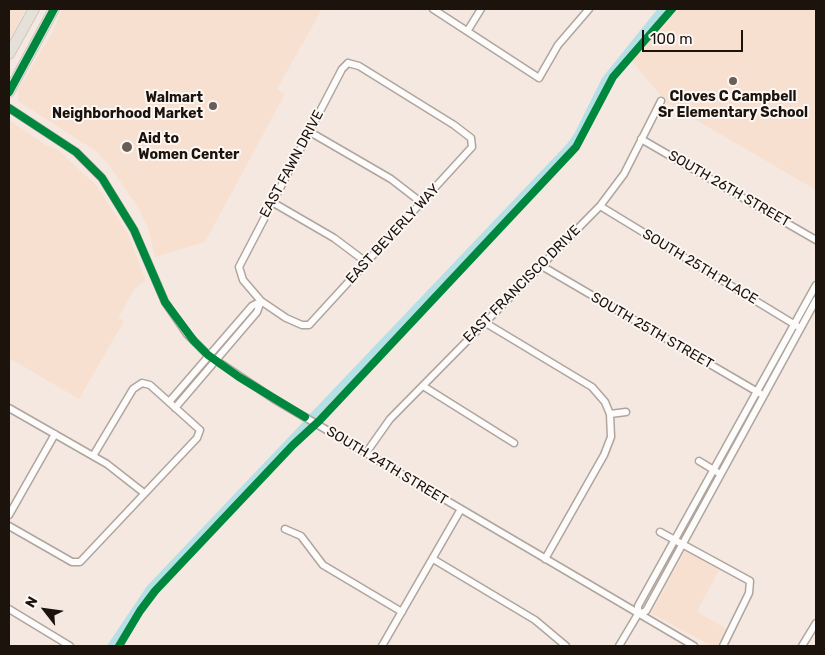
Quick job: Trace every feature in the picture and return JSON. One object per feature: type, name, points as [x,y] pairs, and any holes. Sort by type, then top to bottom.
[{"type":"main road","points":[[9,54],[34,9]]},
{"type":"main road","points":[[9,92],[54,9]]},
{"type":"street","points":[[432,9],[468,30],[539,78],[558,45],[589,9]]},
{"type":"street","points":[[468,30],[481,9]]},
{"type":"street","name":"EAST FAWN DRIVE","points":[[261,300],[243,280],[239,273],[239,267],[342,69],[348,64],[359,66],[454,125],[467,134],[472,142]]},
{"type":"street","name":"EAST FRANCISCO DRIVE","points":[[366,453],[383,427],[600,206],[624,174],[660,101]]},
{"type":"street","name":"SOUTH 24TH STREET","points":[[9,108],[76,152],[102,178],[134,230],[165,302],[188,334],[208,356],[310,420],[694,646]]},
{"type":"street","points":[[310,132],[391,179],[422,203]]},
{"type":"street","name":"SOUTH 26TH STREET","points":[[641,138],[816,240]]},
{"type":"street","name":"EAST BEVERLY WAY","points":[[261,300],[286,318],[302,325],[309,325],[469,153],[472,142]]},
{"type":"street","points":[[272,202],[334,238],[366,262]]},
{"type":"street","name":"SOUTH 25TH PLACE","points":[[600,206],[801,328]]},
{"type":"street","name":"SOUTH 25TH STREET","points":[[540,265],[764,396]]},
{"type":"street","points":[[619,646],[638,614],[638,606],[816,285]]},
{"type":"street","points":[[169,402],[252,306],[261,300]]},
{"type":"street","points":[[175,408],[257,312],[261,300]]},
{"type":"street","points":[[638,614],[646,611],[816,300]]},
{"type":"street","points":[[484,322],[592,388],[605,402],[610,414],[611,437],[604,455],[545,558]]},
{"type":"street","points":[[9,526],[72,562],[80,562],[197,438],[200,430],[150,385],[142,383],[134,389],[93,456]]},
{"type":"street","points":[[422,386],[514,443]]},
{"type":"street","points":[[9,408],[93,456],[126,478],[144,493]]},
{"type":"street","points":[[610,414],[626,412]]},
{"type":"street","points":[[9,515],[55,434]]},
{"type":"street","points":[[699,461],[721,474]]},
{"type":"street","points":[[382,646],[462,509]]},
{"type":"street","points":[[285,528],[300,536],[323,565],[402,612]]},
{"type":"street","points":[[660,532],[750,581],[749,593],[723,646]]},
{"type":"street","points":[[433,559],[535,620],[566,646]]},
{"type":"street","points":[[9,609],[70,646]]},
{"type":"street","points":[[802,646],[816,623]]},
{"type":"shaded area","points":[[9,9],[26,9],[9,41]]},
{"type":"shaded area","points":[[62,9],[322,9],[277,89],[285,94],[205,242],[155,257],[148,228],[139,209],[109,165],[96,151],[18,101],[18,90],[52,33]]},
{"type":"shaded area","name":"Cloves C Campbell Sr Elementary School","points":[[673,9],[816,9],[816,190],[667,103],[631,60]]},
{"type":"shaded area","points":[[9,120],[46,145],[58,150],[97,186],[128,234],[146,281],[135,288],[118,318],[124,321],[79,399],[9,358]]},
{"type":"shaded area","points":[[686,549],[720,569],[698,609],[699,613],[729,630],[719,646],[712,646],[651,613]]},
{"type":"waterway","points":[[312,417],[569,147],[577,136],[605,80],[662,9]]},
{"type":"waterway","points":[[111,646],[150,588],[307,423]]},
{"type":"cycle path","points":[[9,92],[54,9]]},
{"type":"cycle path","points":[[119,646],[140,611],[155,591],[293,445],[319,421],[576,147],[613,77],[672,9]]},
{"type":"cycle path","points":[[9,108],[76,152],[102,178],[134,230],[165,302],[194,341],[208,355],[239,377],[305,417]]},
{"type":"place","name":"Cloves C Campbell Sr Elementary School","points":[[733,81]]},
{"type":"place","name":"Walmart Neighborhood Market","points":[[213,106]]},
{"type":"place","name":"Aid to Women Center","points":[[127,147]]}]
